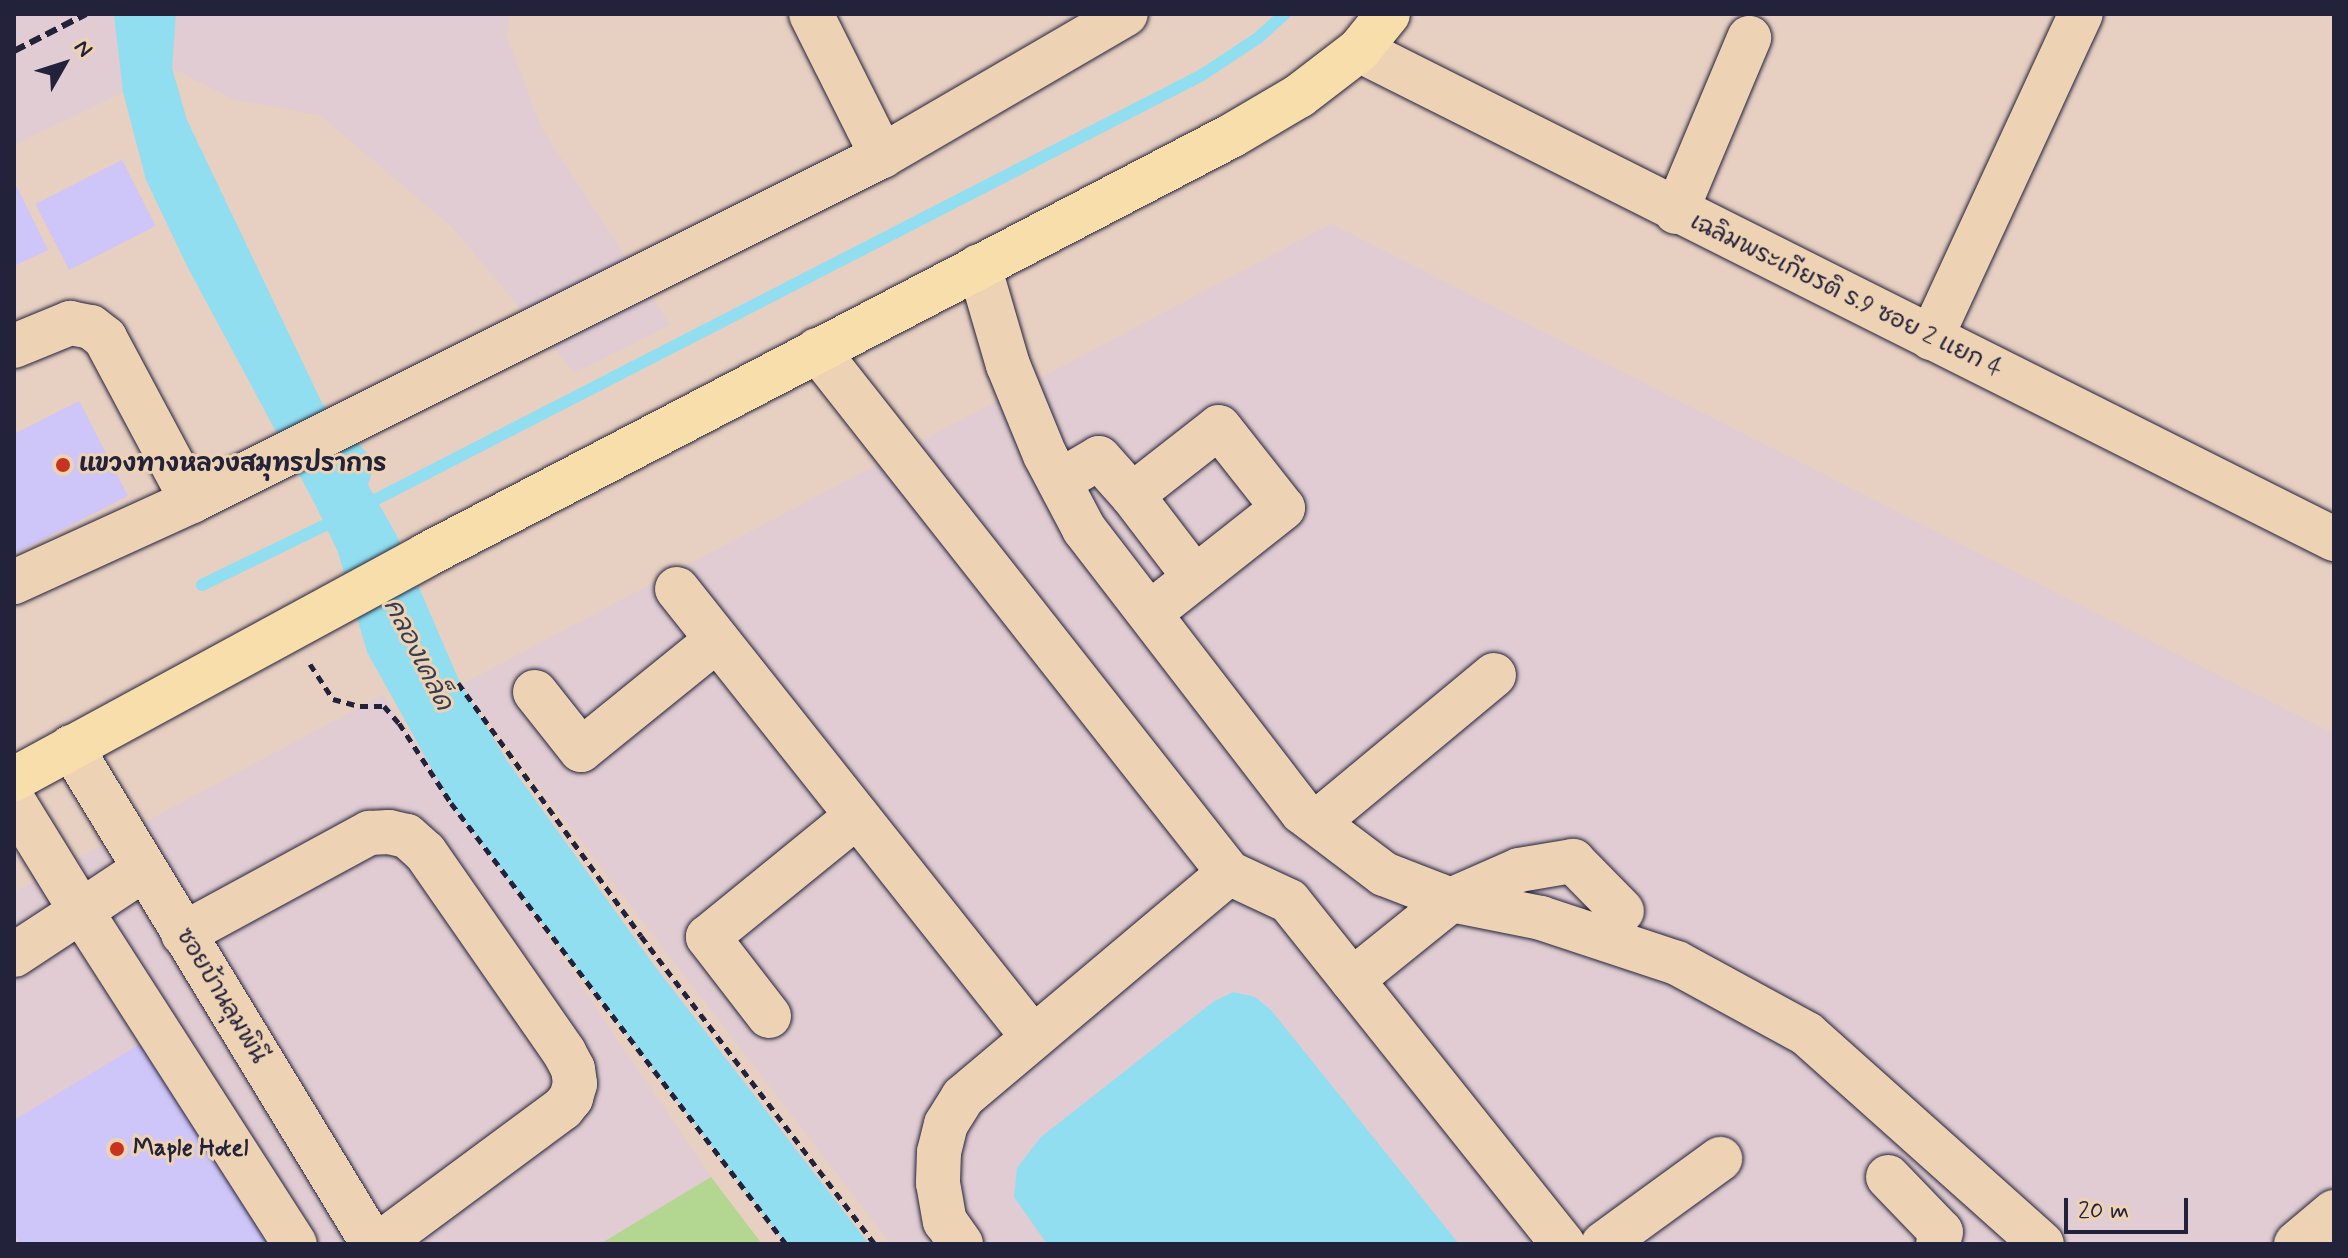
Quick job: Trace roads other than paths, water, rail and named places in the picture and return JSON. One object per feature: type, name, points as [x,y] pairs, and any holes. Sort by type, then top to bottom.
[{"type":"main road","points":[[14,779],[426,555],[1231,136],[1299,96],[1359,50],[1388,14]]},
{"type":"street","points":[[811,14],[882,156]]},
{"type":"street","points":[[14,582],[192,501],[882,156],[1126,14]]},
{"type":"street","points":[[1931,338],[2081,14]]},
{"type":"street","points":[[1676,212],[1749,38]]},
{"type":"street","name":"เฉลิมพระเกียรติ ร.9 ซอย 2 แยก 4","points":[[1359,50],[1676,212],[2334,539]]},
{"type":"street","points":[[979,266],[1008,365],[1084,529],[1302,812],[1384,874],[1451,900],[1541,918],[1677,963],[1807,1034],[2042,1244]]},
{"type":"street","points":[[14,346],[70,323],[91,327],[105,338],[192,501]]},
{"type":"street","points":[[817,350],[1229,873],[1289,901],[1563,1244]]},
{"type":"street","points":[[1132,495],[1219,427],[1283,508],[1150,613]]},
{"type":"street","points":[[1060,481],[1099,458],[1132,495],[1194,576]]},
{"type":"street","points":[[677,589],[1033,1037]]},
{"type":"street","points":[[535,692],[581,750],[717,640]]},
{"type":"street","points":[[1317,822],[1494,675]]},
{"type":"street","name":"ซอยบ้านลุมพินี","points":[[71,747],[143,870],[376,1244]]},
{"type":"street","points":[[14,802],[295,1244]]},
{"type":"street","points":[[769,1016],[708,937],[857,816]]},
{"type":"street","points":[[183,934],[369,833],[407,836],[425,852],[564,1052],[573,1069],[575,1084],[571,1098],[563,1108],[376,1244]]},
{"type":"street","points":[[1352,980],[1451,900],[1519,870],[1573,861],[1622,911]]},
{"type":"street","points":[[14,955],[143,870]]},
{"type":"street","points":[[961,1244],[945,1221],[938,1183],[939,1152],[946,1124],[963,1097],[1229,873]]},
{"type":"street","points":[[1603,1244],[1720,1159]]},
{"type":"street","points":[[1888,1177],[1941,1232],[1938,1244]]},
{"type":"street","points":[[2296,1244],[2334,1212]]},
{"type":"water","name":"คลองเคล็ด","points":[[114,14],[176,14],[172,68],[187,120],[322,403],[375,462],[368,485],[396,534],[461,685],[508,762],[654,965],[869,1244],[786,1244],[451,803],[367,652],[338,552],[315,504],[188,268],[146,180],[123,92]]},
{"type":"water","points":[[1233,992],[1255,997],[1271,1010],[1459,1244],[1047,1244],[1014,1197],[1017,1168],[1041,1137],[1213,1002]]},
{"type":"waterway","points":[[363,506],[1202,75],[1258,38],[1285,14]]},
{"type":"waterway","points":[[202,585],[340,518]]},
{"type":"railway","points":[[14,51],[86,14]]},
{"type":"place","name":"แขวงทางหลวงสมุทรปราการ","points":[[63,465]]},
{"type":"place","name":"Maple Hotel","points":[[117,1149]]}]
